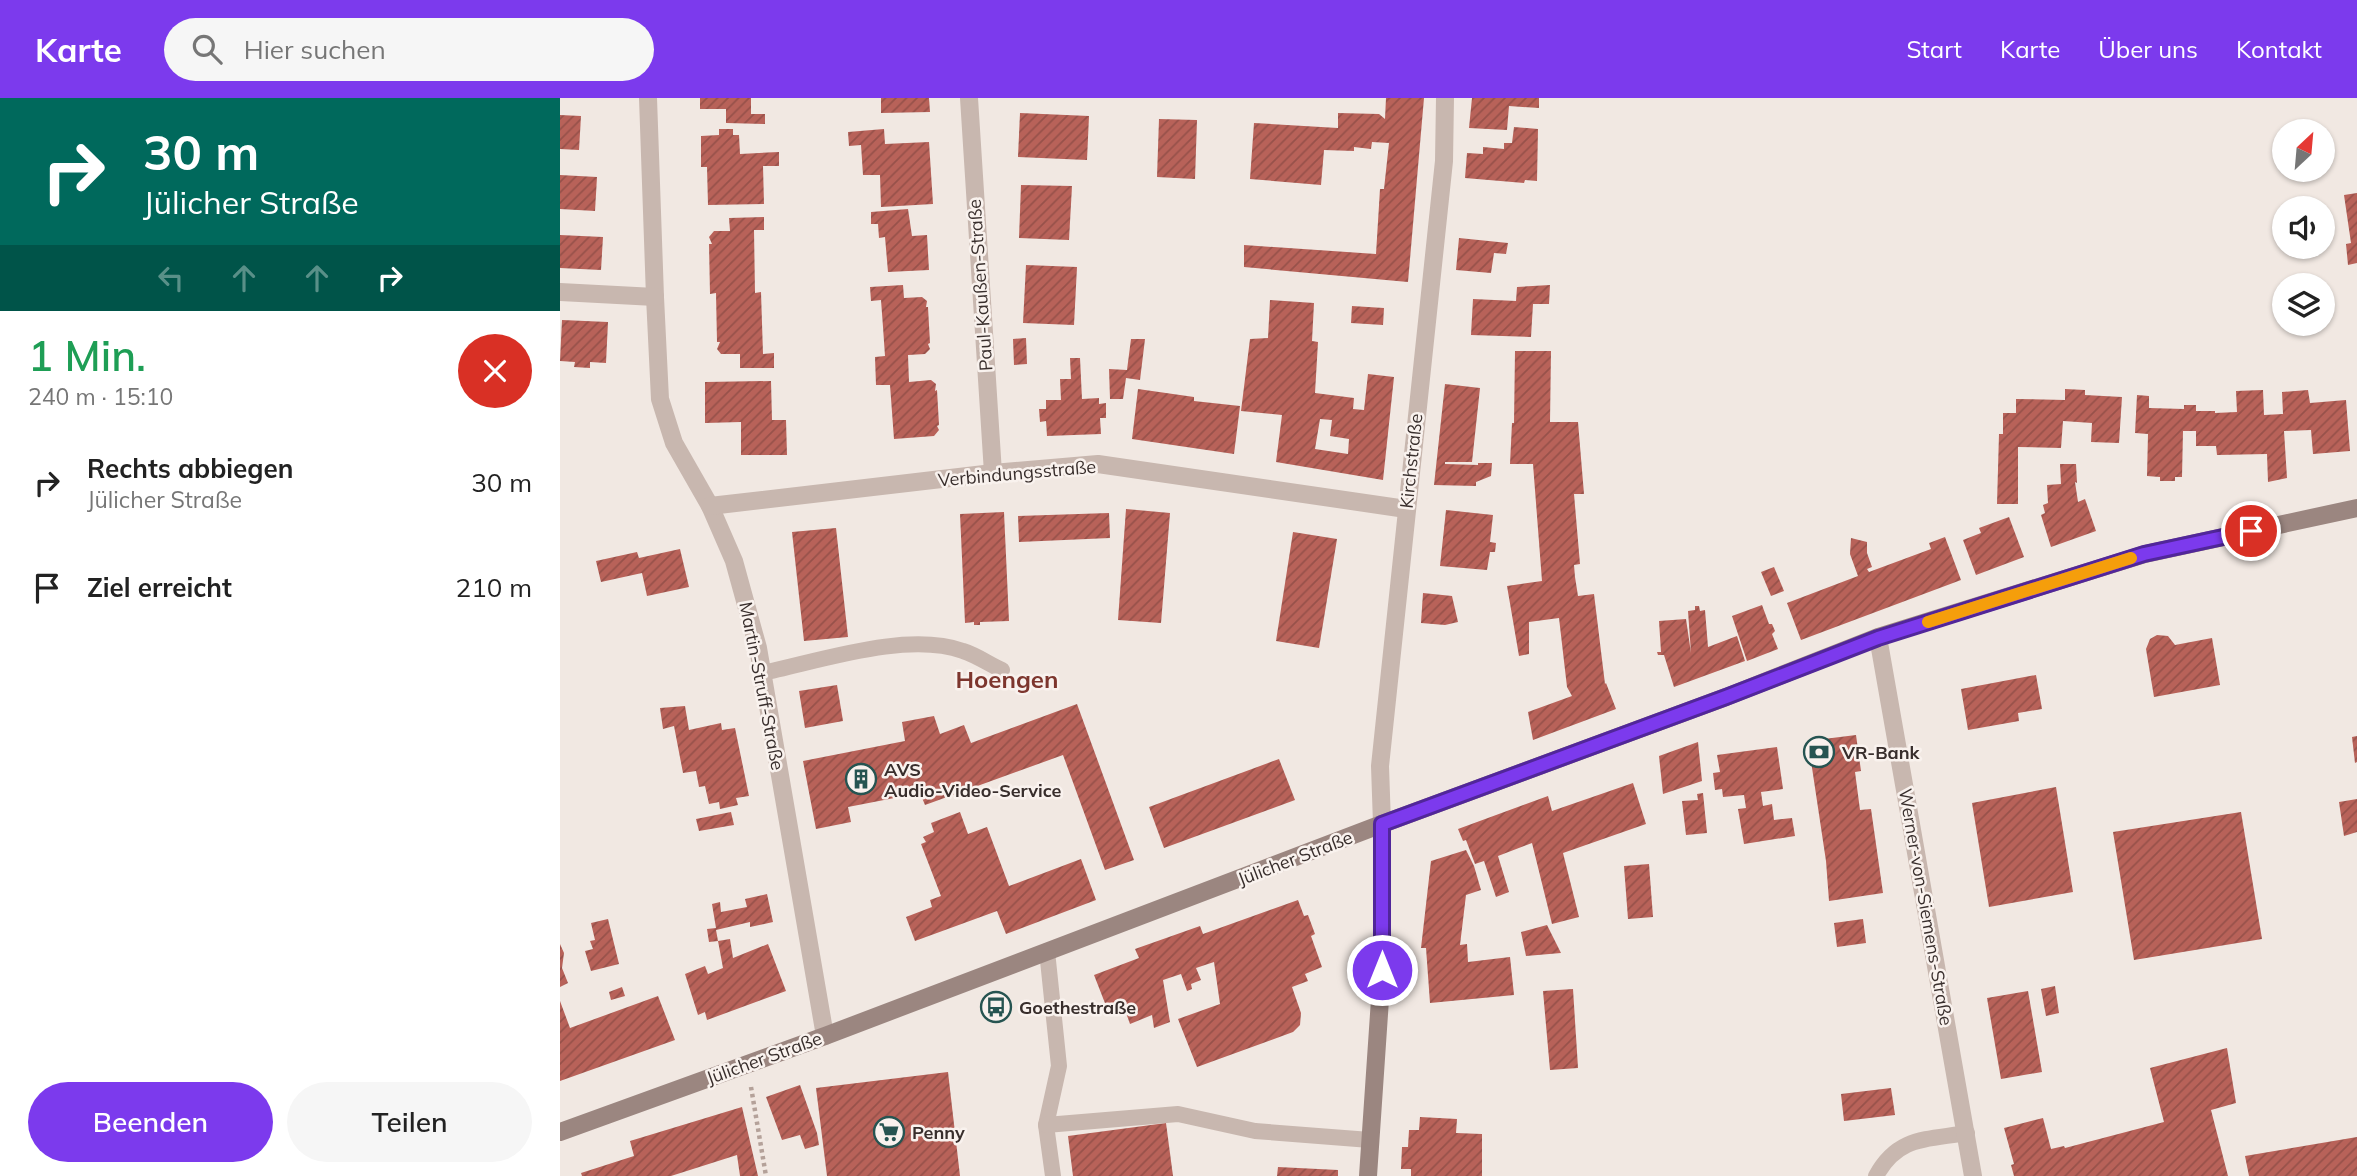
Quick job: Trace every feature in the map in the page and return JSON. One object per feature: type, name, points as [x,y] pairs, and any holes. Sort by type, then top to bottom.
[{"type":"main road","name":"Jülicher Straße","points":[[560,1132],[825,1036],[1878,638],[2144,554],[2357,508]]},
{"type":"main road","points":[[1368,1176],[1382,970],[1382,824]]},
{"type":"street","name":"Martin-Struff-Straße","points":[[648,98],[660,399],[674,443],[710,506],[734,561],[758,648],[825,1036]]},
{"type":"street","name":"Paul-Kaußen-Straße","points":[[969,98],[993,473]]},
{"type":"street","name":"Kirchstraße","points":[[1382,824],[1380,766],[1444,161],[1444,98]]},
{"type":"street","points":[[560,292],[654,297]]},
{"type":"street","name":"Verbindungsstraße","points":[[710,506],[993,473],[1098,464],[1406,509]]},
{"type":"street","name":"Werner-von-Siemens-Straße","points":[[1878,638],[1973,1176]]},
{"type":"lane","points":[[762,673],[878,648],[929,643],[964,651],[1002,670]]},
{"type":"lane","points":[[1047,951],[1059,1066],[1046,1125],[1053,1176]]},
{"type":"lane","points":[[1046,1125],[1178,1114],[1255,1131],[1370,1140]]},
{"type":"lane","points":[[1876,1176],[1885,1159],[1905,1144],[1967,1133]]},
{"type":"path","points":[[746,1064],[766,1176]]},
{"type":"building","points":[[700,98],[751,98],[751,114],[765,114],[765,124],[726,123],[726,109],[700,109]]},
{"type":"building","points":[[881,98],[929,98],[930,112],[881,113]]},
{"type":"building","points":[[1386,98],[1424,98],[1408,282],[1244,267],[1244,245],[1376,254],[1380,189],[1384,189],[1389,143],[1372,142],[1371,149],[1354,147],[1354,151],[1324,150],[1321,185],[1250,179],[1254,123],[1338,128],[1338,113],[1379,114],[1385,119]]},
{"type":"building","points":[[1472,98],[1539,98],[1539,108],[1509,106],[1507,130],[1469,128]]},
{"type":"building","points":[[1020,113],[1089,116],[1087,160],[1018,157]]},
{"type":"building","points":[[560,115],[581,116],[579,150],[560,149]]},
{"type":"building","points":[[1159,119],[1197,120],[1195,179],[1157,177]]},
{"type":"building","points":[[1514,127],[1538,129],[1537,181],[1525,180],[1524,183],[1465,178],[1467,153],[1483,154],[1483,147],[1504,149],[1504,143],[1512,143]]},
{"type":"building","points":[[719,129],[733,129],[733,135],[739,135],[740,154],[779,152],[779,166],[763,166],[764,204],[708,205],[707,167],[701,167],[701,136],[719,135]]},
{"type":"building","points":[[884,129],[885,144],[929,142],[933,204],[881,207],[880,175],[863,175],[861,145],[849,146],[848,132]]},
{"type":"building","points":[[560,175],[597,177],[595,211],[560,209]]},
{"type":"building","points":[[1021,185],[1072,186],[1069,240],[1019,238]]},
{"type":"building","points":[[2357,193],[2357,263],[2348,265],[2346,244],[2351,243],[2344,195]]},
{"type":"building","points":[[908,209],[912,236],[927,235],[929,270],[888,272],[885,237],[879,238],[878,224],[871,224],[871,212]]},
{"type":"building","points":[[764,217],[764,230],[754,230],[755,293],[761,292],[763,354],[774,353],[774,368],[740,368],[740,354],[721,354],[717,349],[720,342],[717,342],[716,293],[710,294],[709,244],[712,244],[709,237],[714,231],[730,231],[729,218]]},
{"type":"building","points":[[560,235],[603,237],[601,270],[560,268]]},
{"type":"building","points":[[1459,238],[1508,243],[1506,254],[1494,253],[1491,273],[1456,270]]},
{"type":"building","points":[[1026,265],[1077,267],[1074,325],[1023,323]]},
{"type":"building","points":[[903,285],[904,298],[922,297],[927,301],[930,349],[925,354],[908,355],[909,382],[931,380],[936,384],[939,430],[934,436],[894,439],[890,385],[876,385],[875,357],[885,356],[881,300],[871,301],[870,287]]},
{"type":"building","points":[[1550,285],[1549,304],[1533,304],[1531,337],[1471,335],[1473,299],[1516,301],[1517,287]]},
{"type":"building","points":[[1270,300],[1314,303],[1312,341],[1318,342],[1315,393],[1354,398],[1353,409],[1364,410],[1368,374],[1394,377],[1383,480],[1276,462],[1282,415],[1241,411],[1250,339],[1268,338]],"holes":[[[1320,419],[1332,420],[1330,436],[1349,439],[1348,454],[1315,449]]]},
{"type":"building","points":[[1352,306],[1384,308],[1383,325],[1351,323]]},
{"type":"building","points":[[562,320],[608,322],[606,363],[590,362],[590,368],[574,367],[575,362],[560,361]]},
{"type":"building","points":[[1026,338],[1027,364],[1014,365],[1013,339]]},
{"type":"building","points":[[1131,339],[1145,339],[1140,380],[1126,378],[1123,399],[1110,399],[1109,369],[1127,370]]},
{"type":"building","points":[[1515,351],[1551,351],[1550,422],[1578,422],[1584,494],[1574,494],[1580,564],[1574,565],[1575,577],[1578,596],[1594,594],[1605,684],[1616,709],[1533,740],[1528,712],[1572,696],[1567,687],[1559,618],[1529,622],[1529,654],[1519,656],[1507,586],[1542,581],[1533,464],[1510,464],[1514,423]]},
{"type":"building","points":[[1070,358],[1080,358],[1082,399],[1099,398],[1099,404],[1106,403],[1106,418],[1100,418],[1101,434],[1047,436],[1046,421],[1040,422],[1039,409],[1046,409],[1046,400],[1061,400],[1060,379],[1071,379]]},
{"type":"building","points":[[771,381],[772,420],[786,420],[787,455],[741,455],[741,422],[705,423],[705,382]]},
{"type":"building","points":[[1445,384],[1480,388],[1472,462],[1445,462],[1478,465],[1492,463],[1491,476],[1476,482],[1476,486],[1434,485]]},
{"type":"building","points":[[1138,389],[1194,397],[1194,401],[1240,406],[1234,454],[1132,439]]},
{"type":"building","points":[[2065,389],[2085,390],[2085,395],[2122,397],[2119,443],[2091,442],[2092,423],[2063,421],[2061,448],[2018,447],[2018,504],[1997,504],[1999,434],[2003,434],[2003,413],[2016,413],[2016,399],[2065,400]]},
{"type":"building","points":[[2263,390],[2264,415],[2283,414],[2282,392],[2308,390],[2310,403],[2346,400],[2350,451],[2313,454],[2311,430],[2284,431],[2287,478],[2268,482],[2267,454],[2217,455],[2216,446],[2196,446],[2196,431],[2183,431],[2182,477],[2175,477],[2175,481],[2160,481],[2160,477],[2147,476],[2148,434],[2135,433],[2137,395],[2149,396],[2149,408],[2184,409],[2184,405],[2196,405],[2196,411],[2215,413],[2237,412],[2236,391]]},
{"type":"building","points":[[2060,464],[2076,464],[2078,502],[2085,499],[2096,531],[2051,547],[2041,515],[2045,513],[2043,505],[2048,503],[2047,485],[2061,484]]},
{"type":"building","points":[[1126,509],[1170,513],[1161,623],[1118,620]]},
{"type":"building","points":[[1446,510],[1493,515],[1490,542],[1496,543],[1495,552],[1490,552],[1487,570],[1440,566]]},
{"type":"building","points":[[1004,512],[1009,621],[980,622],[980,625],[974,625],[974,622],[965,623],[960,514]]},
{"type":"building","points":[[1109,513],[1110,538],[1019,542],[1018,516]]},
{"type":"building","points":[[2009,517],[2024,557],[1976,575],[1963,540],[1981,533],[1979,528]]},
{"type":"building","points":[[836,528],[848,637],[804,641],[792,532]]},
{"type":"building","points":[[1293,532],[1337,539],[1319,648],[1276,641]]},
{"type":"building","points":[[1945,537],[1961,580],[1801,640],[1787,603],[1858,576],[1850,554],[1851,538],[1867,542],[1867,553],[1872,567],[1867,569],[1869,572],[1931,549],[1929,543]]},
{"type":"building","points":[[680,549],[689,587],[647,596],[642,573],[601,582],[596,561],[637,552],[639,558]]},
{"type":"building","points":[[1774,567],[1784,591],[1771,596],[1761,572]]},
{"type":"building","points":[[1423,593],[1452,596],[1458,622],[1445,625],[1421,623]]},
{"type":"building","points":[[1762,605],[1769,624],[1772,624],[1775,631],[1772,634],[1778,649],[1747,661],[1732,616]]},
{"type":"building","points":[[1695,606],[1699,606],[1700,611],[1705,610],[1708,647],[1737,636],[1745,661],[1674,687],[1664,655],[1658,655],[1657,652],[1661,652],[1659,621],[1686,619],[1691,653],[1688,611],[1695,610]]},
{"type":"building","points":[[2157,635],[2168,636],[2175,645],[2212,638],[2220,685],[2154,697],[2146,649],[2150,639]]},
{"type":"building","points":[[2036,675],[2042,709],[2018,713],[2019,721],[1968,730],[1961,689]]},
{"type":"building","points":[[837,685],[843,721],[805,728],[799,691]]},
{"type":"building","points":[[1077,704],[1134,860],[1105,870],[1063,755],[925,805],[920,793],[848,807],[851,822],[816,829],[803,761],[905,741],[902,722],[934,716],[940,734],[964,725],[971,743]]},
{"type":"building","points":[[685,706],[689,730],[721,723],[722,730],[735,728],[749,796],[736,798],[738,805],[720,809],[719,802],[709,804],[705,786],[699,787],[696,771],[683,773],[674,726],[663,729],[660,708]]},
{"type":"building","points":[[1856,735],[1861,771],[1855,772],[1860,810],[1871,809],[1883,893],[1829,901],[1826,861],[1808,741]]},
{"type":"building","points":[[2357,736],[2357,762],[2355,763],[2352,737]]},
{"type":"building","points":[[1698,742],[1702,781],[1663,794],[1659,756]]},
{"type":"building","points":[[1777,747],[1783,789],[1761,792],[1763,806],[1772,804],[1774,820],[1792,818],[1795,836],[1744,844],[1738,809],[1746,808],[1744,795],[1723,797],[1722,789],[1715,790],[1713,773],[1720,772],[1717,755]]},
{"type":"building","points":[[1279,759],[1295,800],[1164,848],[1149,807]]},
{"type":"building","points":[[1633,783],[1646,824],[1563,853],[1579,917],[1552,924],[1532,843],[1498,856],[1509,892],[1496,897],[1484,861],[1475,864],[1466,840],[1463,841],[1458,829],[1548,796],[1552,811]]},
{"type":"building","points":[[2056,787],[2073,892],[1989,907],[1972,803]]},
{"type":"building","points":[[1703,793],[1707,833],[1686,835],[1682,801],[1698,800],[1697,794]]},
{"type":"building","points":[[2357,799],[2357,832],[2344,836],[2339,802]]},
{"type":"building","points":[[731,812],[734,825],[699,831],[696,819]]},
{"type":"building","points":[[960,812],[968,834],[987,827],[1009,886],[1081,859],[1096,900],[1006,934],[997,911],[915,941],[906,917],[932,907],[930,900],[941,896],[921,844],[926,842],[923,837],[934,832],[931,823]]},
{"type":"building","points":[[2241,812],[2262,939],[2134,960],[2113,832]]},
{"type":"building","points":[[1466,850],[1481,890],[1466,895],[1460,945],[1467,944],[1468,962],[1510,957],[1514,995],[1430,1003],[1426,948],[1421,948],[1431,861]]},
{"type":"building","points":[[1649,864],[1653,917],[1628,919],[1624,866]]},
{"type":"building","points":[[767,894],[773,922],[750,927],[750,922],[716,930],[718,941],[709,942],[707,929],[716,928],[712,904],[720,902],[721,912],[747,907],[745,899]]},
{"type":"building","points":[[1298,900],[1304,916],[1308,915],[1315,934],[1311,936],[1322,967],[1305,974],[1308,981],[1292,987],[1301,1013],[1300,1025],[1293,1032],[1197,1067],[1178,1019],[1220,1004],[1214,962],[1196,968],[1201,980],[1191,984],[1192,989],[1187,991],[1181,974],[1163,980],[1170,1022],[1154,1028],[1152,1015],[1130,1024],[1125,1010],[1110,1016],[1094,975],[1139,958],[1135,949],[1200,926],[1203,934]]},
{"type":"building","points":[[608,919],[619,964],[591,971],[585,951],[593,949],[590,941],[595,940],[591,923]]},
{"type":"building","points":[[1863,919],[1866,943],[1837,947],[1834,923]]},
{"type":"building","points":[[1547,925],[1561,953],[1526,956],[1521,932]]},
{"type":"building","points":[[730,939],[733,958],[768,944],[786,991],[707,1020],[705,1012],[698,1015],[685,974],[705,966],[708,974],[723,968],[718,941]]},
{"type":"building","points":[[560,944],[564,953],[562,968],[568,983],[560,987]]},
{"type":"building","points":[[2055,986],[2059,1013],[2046,1016],[2041,989]]},
{"type":"building","points":[[622,987],[625,996],[611,1000],[609,992]]},
{"type":"building","points":[[1573,989],[1578,1068],[1550,1070],[1543,991]]},
{"type":"building","points":[[2028,991],[2042,1072],[2001,1079],[1987,998]]},
{"type":"building","points":[[658,996],[675,1040],[560,1081],[560,1001],[570,1028]]},
{"type":"building","points":[[2227,1048],[2236,1103],[2211,1110],[2228,1176],[2014,1176],[2011,1165],[2014,1164],[2004,1128],[2043,1118],[2051,1149],[2065,1148],[2164,1122],[2150,1068]]},
{"type":"building","name":"Penny","points":[[948,1072],[960,1176],[827,1176],[816,1088]]},
{"type":"building","points":[[800,1085],[819,1145],[805,1149],[800,1135],[782,1140],[766,1097]]},
{"type":"building","points":[[1891,1088],[1895,1115],[1844,1121],[1841,1094]]},
{"type":"building","points":[[742,1107],[758,1176],[740,1176],[737,1155],[671,1176],[582,1176],[581,1173],[634,1156],[630,1141]]},
{"type":"building","points":[[1420,1117],[1457,1119],[1456,1133],[1482,1134],[1482,1176],[1411,1176],[1411,1169],[1401,1169],[1402,1147],[1408,1147],[1409,1130],[1419,1130]]},
{"type":"building","points":[[1166,1123],[1173,1176],[1073,1176],[1068,1136]]},
{"type":"building","points":[[2357,1137],[2357,1176],[2249,1176],[2245,1156]]},
{"type":"building","points":[[1278,1167],[1338,1170],[1338,1176],[1277,1176]]},
{"type":"slow traffic","points":[[1928,622],[2131,558]]},
{"type":"place","name":"VR-Bank","points":[[1819,752]]},
{"type":"place","name":"AVS Audio-Video-Service","points":[[861,779]]},
{"type":"place","name":"Goethestraße","points":[[996,1007]]},
{"type":"place","name":"Penny","points":[[889,1132]]},
{"type":"district","name":"Hoengen","points":[[1007,679]]},
{"type":"route","points":[[1382,970],[1382,824],[1878,638],[2144,554],[2251,531]]}]
